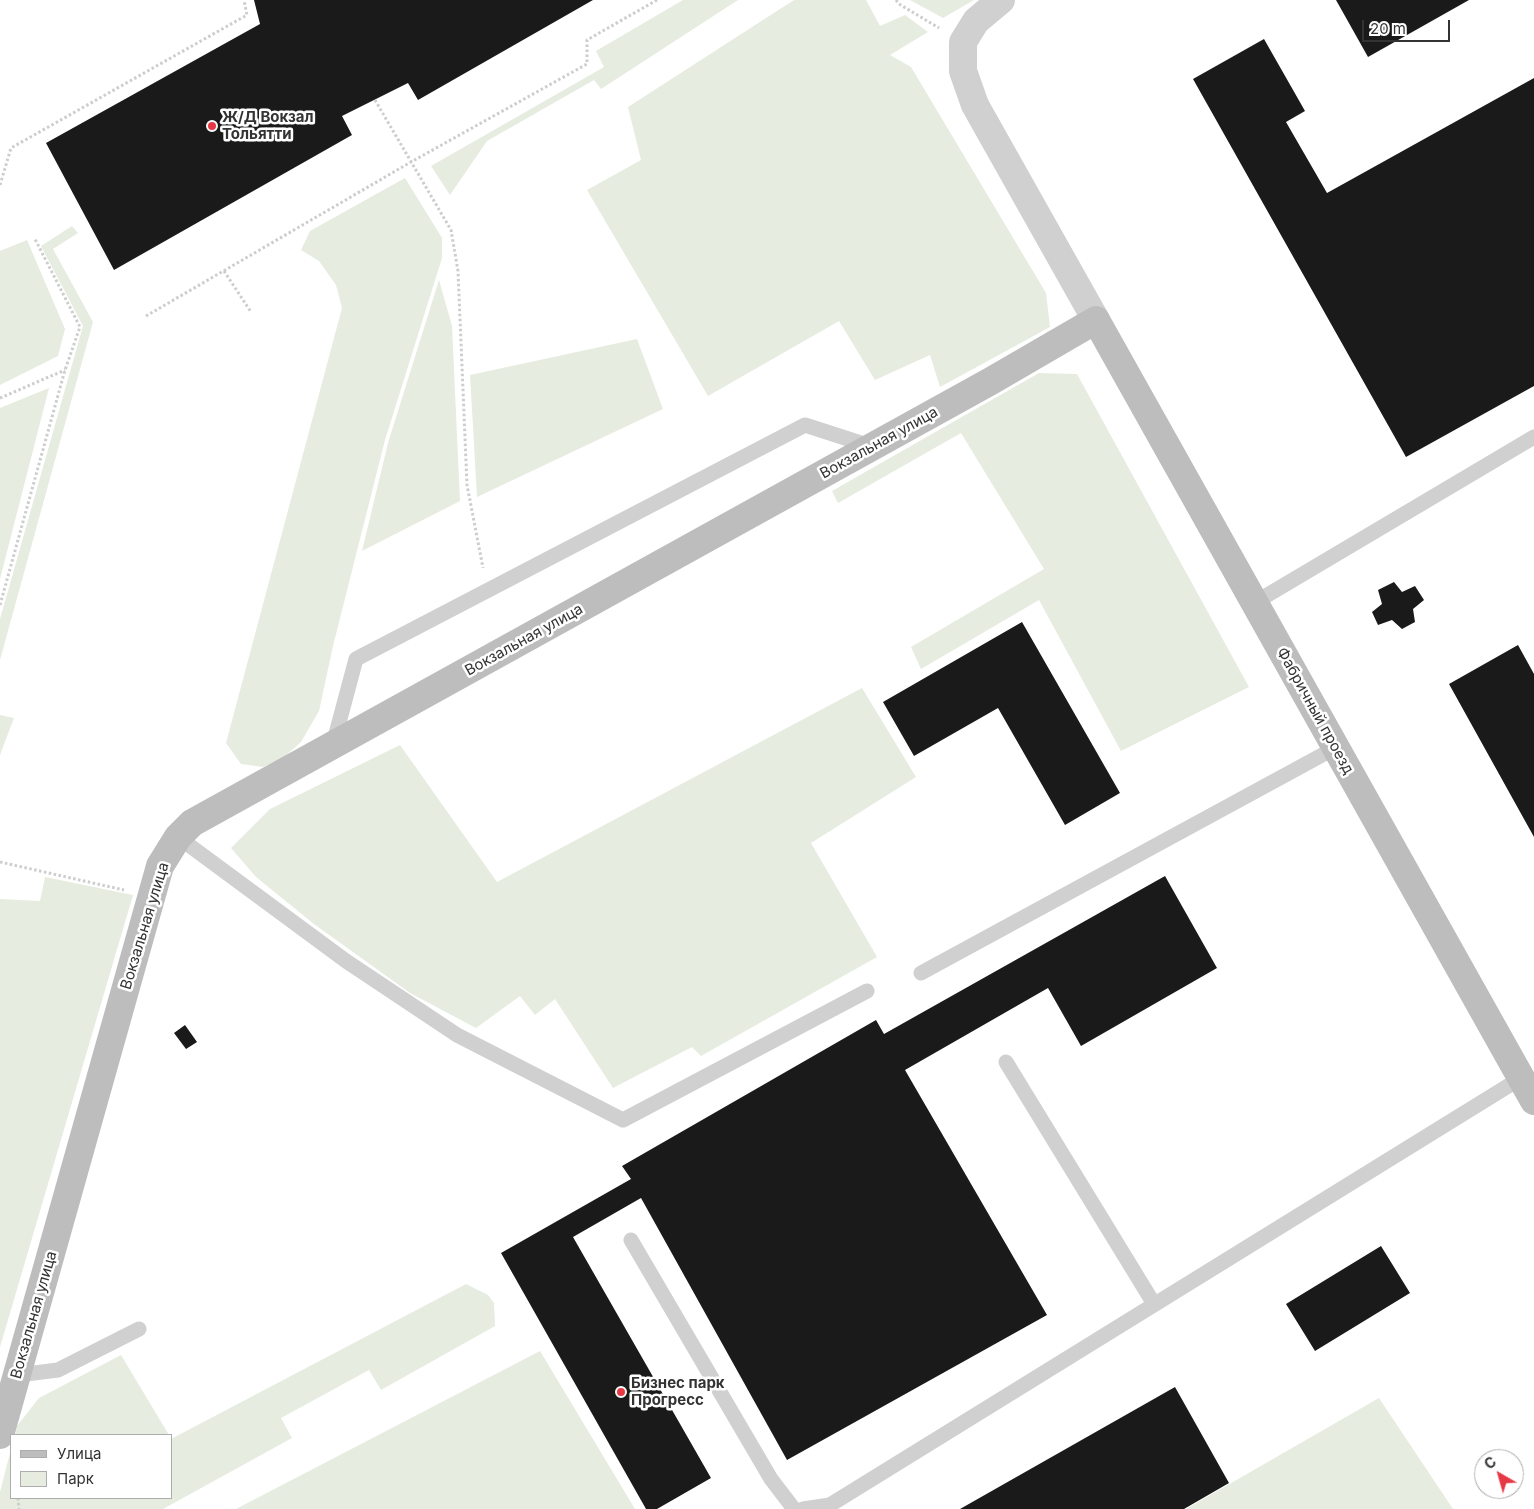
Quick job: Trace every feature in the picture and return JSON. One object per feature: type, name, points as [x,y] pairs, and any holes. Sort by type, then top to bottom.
[{"type":"street","points":[[1001,0],[976,21],[963,42],[963,71],[975,105],[1096,320]]},
{"type":"street","name":"Вокзальная улица","points":[[0,1434],[160,866],[178,837],[192,823],[873,447],[1096,320]]},
{"type":"street","name":"Фабричный проезд","points":[[1096,320],[1534,1101]]},
{"type":"lane","points":[[333,746],[356,659],[805,425],[873,447]]},
{"type":"lane","points":[[1254,603],[1534,437]]},
{"type":"lane","points":[[921,973],[1335,748]]},
{"type":"lane","points":[[178,837],[346,961],[457,1035],[623,1120],[867,991]]},
{"type":"lane","points":[[1006,1062],[1154,1304]]},
{"type":"lane","points":[[803,1509],[830,1505],[1521,1078]]},
{"type":"lane","points":[[631,1240],[770,1479],[794,1509]]},
{"type":"lane","points":[[18,1375],[58,1370],[138,1329]]},
{"type":"path","points":[[0,185],[11,148],[247,15],[244,0]]},
{"type":"path","points":[[146,316],[411,162],[587,64],[587,40],[657,0]]},
{"type":"path","points":[[896,0],[899,4],[963,42]]},
{"type":"path","points":[[375,100],[451,230],[458,272],[467,485],[487,591]]},
{"type":"path","points":[[0,605],[65,370],[80,327],[35,239]]},
{"type":"path","points":[[224,271],[251,312]]},
{"type":"path","points":[[0,398],[65,370]]},
{"type":"path","points":[[0,862],[152,896]]},
{"type":"green space","points":[[683,0],[738,0],[601,89],[594,80],[487,141],[450,195],[431,166],[604,67],[596,51]]},
{"type":"green space","points":[[794,0],[866,0],[880,26],[905,15],[928,32],[890,55],[911,67],[1046,293],[1050,327],[940,387],[930,355],[875,380],[839,321],[708,396],[587,190],[641,160],[628,107]]},
{"type":"green space","points":[[910,0],[974,0],[943,18]]},
{"type":"green space","points":[[405,178],[442,238],[442,258],[385,440],[333,646],[319,711],[301,742],[283,758],[263,767],[241,764],[226,743],[342,308],[336,285],[319,261],[301,250],[310,231]]},
{"type":"green space","points":[[72,226],[78,233],[53,249],[93,322],[0,660],[0,619],[83,326],[41,246]]},
{"type":"green space","points":[[27,240],[65,329],[58,356],[0,385],[0,251]]},
{"type":"green space","points":[[439,280],[452,326],[460,501],[362,551],[388,443]]},
{"type":"green space","points":[[637,339],[663,409],[477,497],[470,375]]},
{"type":"green space","points":[[1039,373],[1077,374],[1249,687],[1121,751],[1039,600],[921,669],[911,647],[1044,569],[961,433],[838,503],[832,491]]},
{"type":"green space","points":[[49,388],[0,579],[0,408]]},
{"type":"green space","points":[[862,688],[916,777],[811,843],[877,957],[701,1056],[692,1047],[613,1088],[555,999],[535,1015],[520,996],[476,1028],[410,993],[314,924],[256,877],[231,848],[270,809],[400,745],[497,882]]},
{"type":"green space","points":[[0,715],[14,718],[0,755]]},
{"type":"green space","points":[[45,877],[133,895],[0,1347],[0,899],[40,901]]},
{"type":"green space","points":[[466,1284],[488,1295],[494,1303],[495,1326],[381,1390],[369,1370],[281,1418],[292,1438],[163,1509],[0,1509],[0,1492],[10,1453],[10,1499],[172,1499],[172,1438]]},
{"type":"green space","points":[[540,1351],[635,1509],[236,1509]]},
{"type":"green space","points":[[121,1355],[168,1434],[15,1434],[17,1426],[39,1398]]},
{"type":"green space","points":[[1379,1398],[1453,1509],[1186,1509]]},
{"type":"building","name":"Ж/Д Вокзал Тольятти","points":[[254,0],[593,0],[418,100],[408,83],[342,116],[352,135],[114,270],[46,143],[260,24]]},
{"type":"building","points":[[1336,0],[1469,0],[1368,57]]},
{"type":"building","points":[[1264,39],[1305,111],[1286,122],[1327,193],[1534,78],[1534,386],[1406,457],[1193,79]]},
{"type":"building","points":[[1394,582],[1402,592],[1415,586],[1424,600],[1413,609],[1415,622],[1402,629],[1392,620],[1378,625],[1372,612],[1382,604],[1378,590]]},
{"type":"building","points":[[1022,622],[1120,793],[1065,825],[998,708],[914,756],[883,702]]},
{"type":"building","points":[[1518,645],[1534,674],[1534,837],[1449,684]]},
{"type":"building","points":[[1165,876],[1217,968],[1081,1046],[1048,988],[905,1070],[1047,1315],[787,1460],[641,1198],[573,1237],[711,1478],[657,1509],[646,1509],[501,1253],[631,1179],[622,1166],[876,1020],[884,1034]]},
{"type":"building","points":[[185,1025],[197,1042],[186,1049],[174,1033]]},
{"type":"building","points":[[1381,1246],[1410,1293],[1315,1351],[1286,1304]]},
{"type":"building","points":[[1175,1387],[1229,1483],[1184,1509],[960,1509]]},
{"type":"place","name":"Ж/Д Вокзал Тольятти","points":[[212,126]]},
{"type":"place","name":"Бизнес парк Прогресс","points":[[621,1392]]}]
